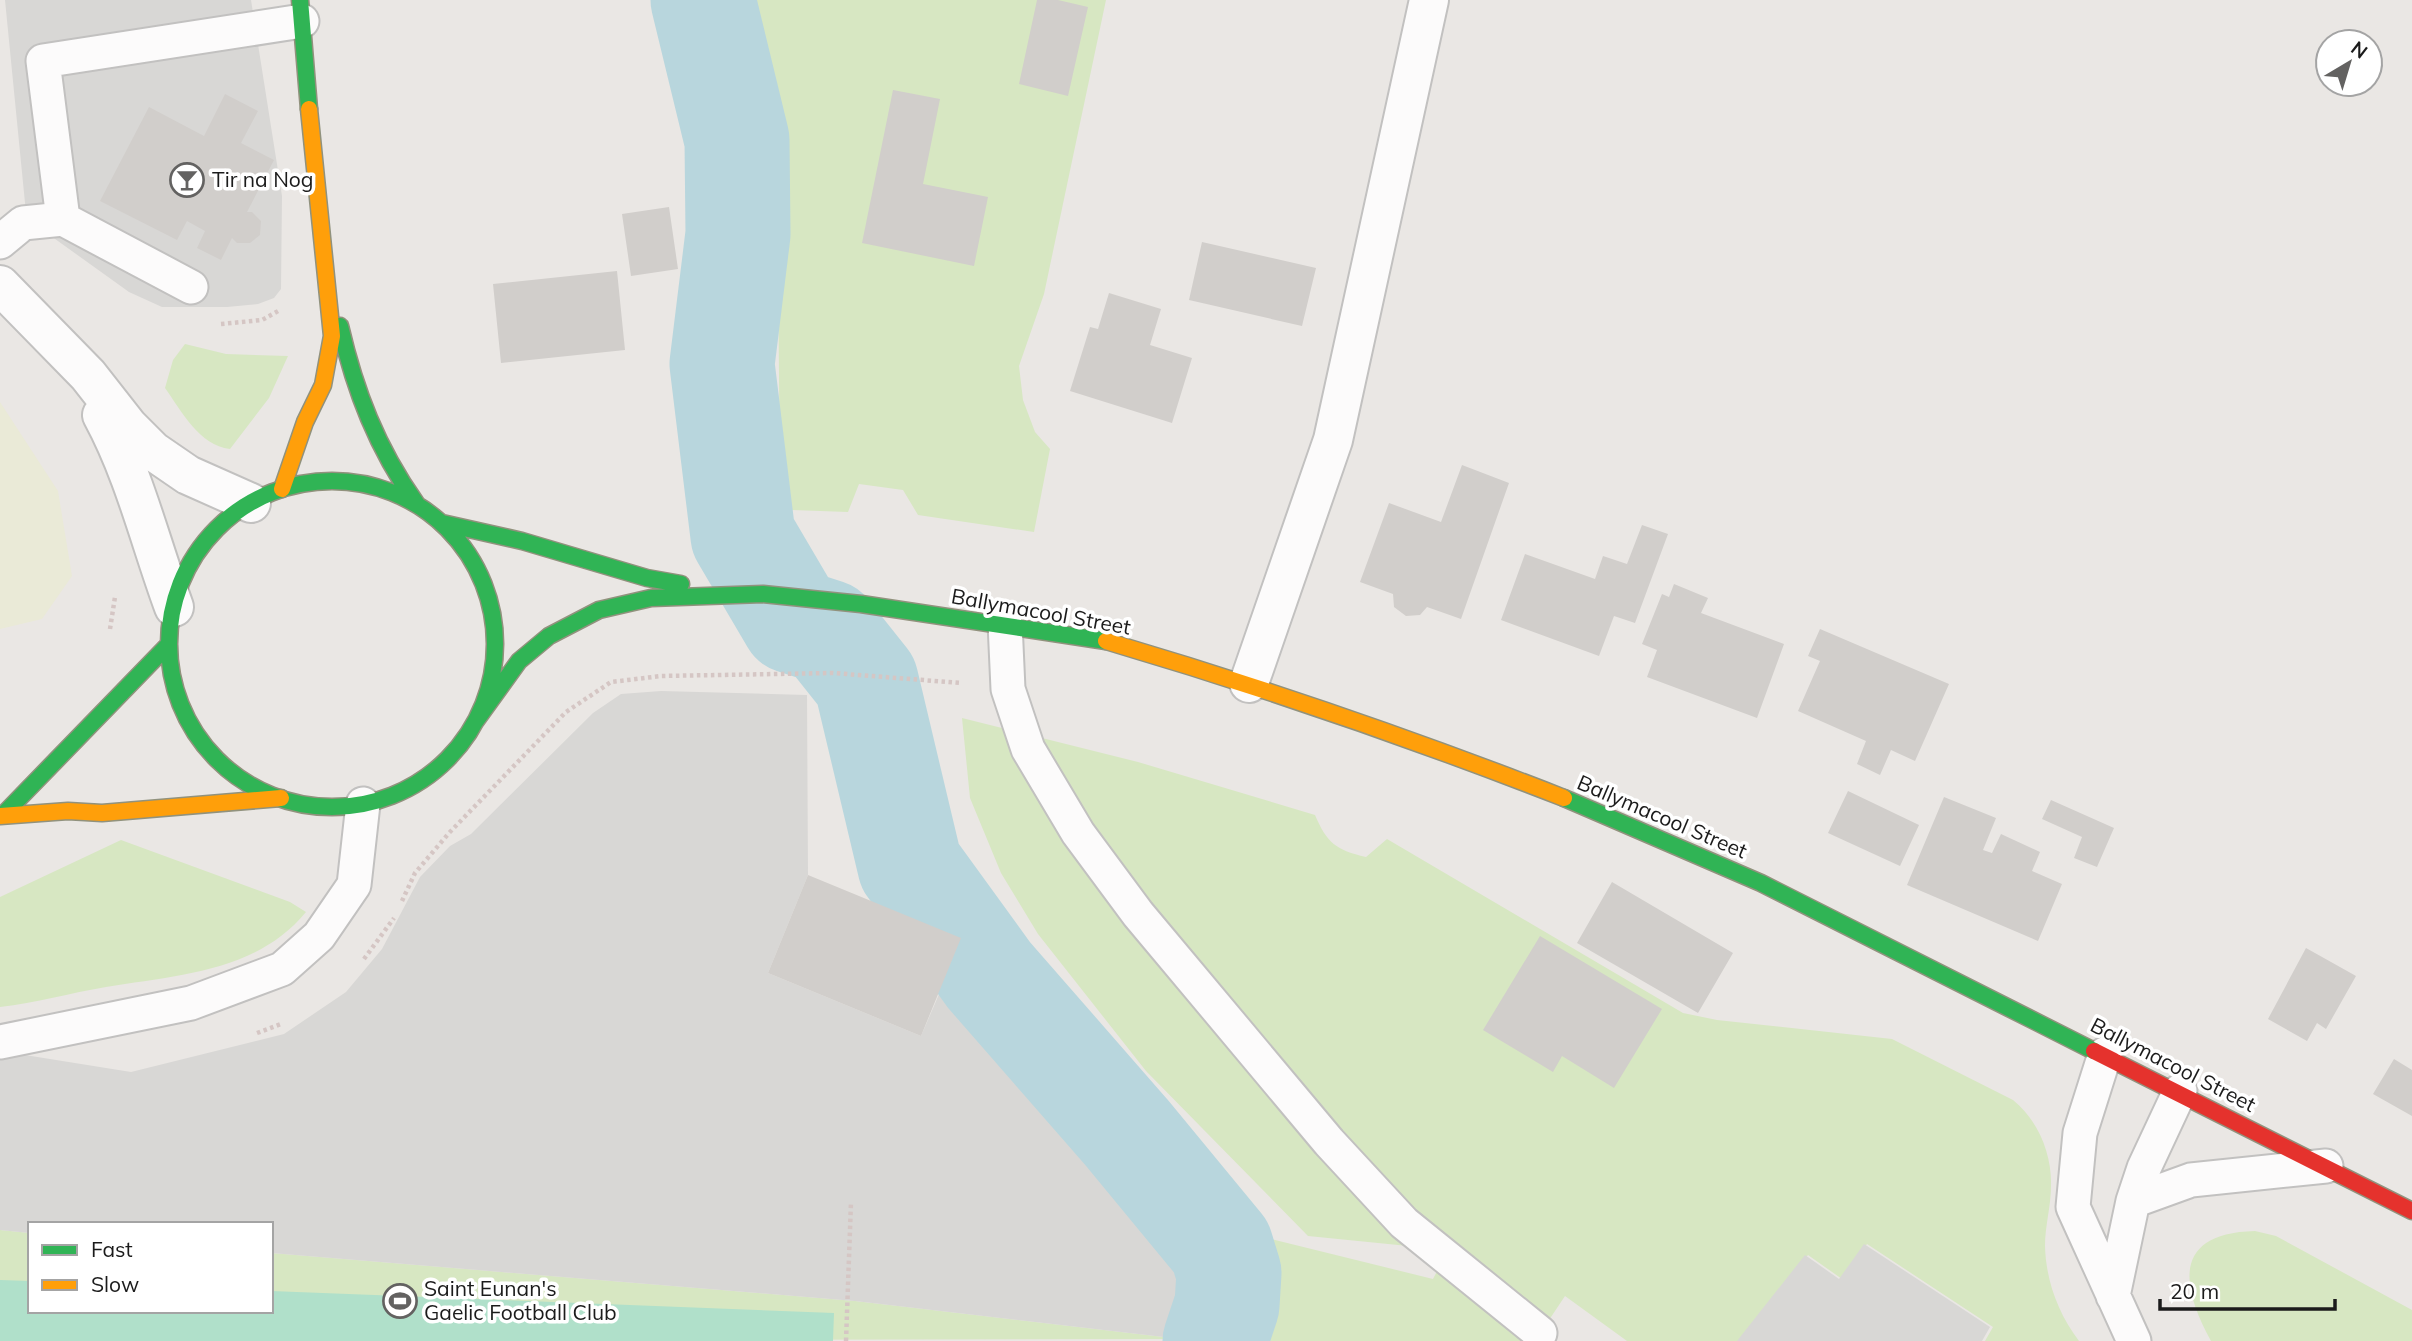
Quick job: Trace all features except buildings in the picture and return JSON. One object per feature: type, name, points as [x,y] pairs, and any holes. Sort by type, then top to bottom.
[{"type":"main road","points":[[301,11],[323,255],[330,294],[370,430],[390,469],[418,506]]},
{"type":"main road","points":[[267,496],[323,385],[332,336],[330,294]]},
{"type":"main road","points":[[475,722],[487,696],[494,667],[494,624],[488,596],[477,569],[442,523],[391,492],[360,483],[313,482],[267,496],[227,520],[206,541],[183,578],[174,607],[169,644],[179,698],[195,731],[232,772],[281,798],[313,806],[363,804],[393,794],[428,776],[457,748],[519,660],[575,620],[599,610],[652,598],[760,594]]},
{"type":"main road","points":[[442,523],[522,541],[647,578],[760,594]]},
{"type":"main road","name":"Ballymacool Street","points":[[760,594],[845,602],[1103,640],[1249,683],[1420,742],[1598,811],[1762,883],[2412,1210]]},
{"type":"main road","points":[[2,816],[169,644]]},
{"type":"main road","points":[[2,816],[68,811],[102,813],[281,798]]},
{"type":"street","points":[[1249,683],[1332,440],[1429,0]]},
{"type":"street","points":[[0,285],[40,324],[153,451],[188,475],[267,496]]},
{"type":"street","points":[[40,324],[83,381],[118,445],[136,487],[152,549],[174,607]]},
{"type":"lane","points":[[63,219],[43,61],[301,11]]},
{"type":"lane","points":[[0,242],[23,223],[63,219],[191,287]]},
{"type":"lane","points":[[1005,624],[1008,689],[1028,749],[1077,833],[1123,894],[1329,1142],[1404,1223],[1540,1333]]},
{"type":"lane","points":[[0,1042],[191,1003],[282,969],[319,936],[354,885],[363,804]]},
{"type":"lane","points":[[2105,1054],[2080,1133],[2073,1207],[2134,1341]]},
{"type":"lane","points":[[2113,1296],[2133,1201],[2144,1168],[2180,1091]]},
{"type":"lane","points":[[2133,1201],[2191,1180],[2326,1166]]},
{"type":"path","points":[[213,324],[262,320],[284,307]]},
{"type":"path","points":[[107,640],[114,614],[116,588]]},
{"type":"path","points":[[356,967],[374,950],[415,873],[449,833],[566,712],[611,681],[661,676],[833,673],[958,683]]},
{"type":"path","points":[[254,1034],[287,1021]]},
{"type":"path","points":[[846,1341],[852,1202]]},
{"type":"green space","points":[[739,0],[1106,0],[1044,294],[1019,366],[1023,400],[1035,432],[1050,449],[1034,532],[918,515],[903,490],[859,484],[848,512],[792,510],[780,497],[777,134]]},
{"type":"green space","points":[[185,344],[226,354],[288,356],[269,398],[230,449],[209,441],[200,434],[165,388],[173,360]]},
{"type":"green space","points":[[0,402],[58,491],[72,576],[42,619],[0,629]]},
{"type":"green space","points":[[962,718],[1138,762],[1315,815],[1334,844],[1366,857],[1387,839],[1683,1013],[1717,1020],[1892,1039],[2013,1100],[2030,1117],[2046,1150],[2051,1174],[2045,1238],[2048,1272],[2059,1308],[2079,1341],[1985,1341],[1993,1327],[1867,1244],[1842,1279],[1808,1255],[1739,1341],[1627,1341],[1565,1296],[1535,1341],[1215,1341],[1227,1305],[1229,1273],[1264,1250],[1271,1239],[1433,1279],[1448,1250],[1308,1236],[1146,1071],[1038,934],[1001,873],[970,798]]},
{"type":"green space","points":[[121,840],[290,902],[306,912],[286,932],[264,947],[214,968],[0,1007],[0,897]]},
{"type":"green space","points":[[0,1230],[28,1233],[28,1313],[273,1313],[273,1253],[855,1301],[1181,1339],[0,1341]]},
{"type":"green space","points":[[2255,1231],[2276,1236],[2412,1310],[2412,1341],[2211,1341],[2193,1300],[2191,1266],[2197,1252],[2209,1241],[2228,1234]]},
{"type":"green space","name":"Saint Eunan's Gaelic Football Club","points":[[0,1280],[28,1281],[28,1313],[273,1313],[273,1291],[834,1313],[833,1341],[0,1341]]},
{"type":"shaded area","points":[[5,0],[251,0],[282,196],[281,289],[274,298],[258,304],[227,307],[162,307],[129,292],[44,231],[26,213]]},
{"type":"shaded area","points":[[661,691],[807,695],[808,875],[768,973],[921,1036],[978,904],[1174,1125],[1210,1183],[1217,1208],[1215,1275],[1202,1308],[1181,1339],[855,1301],[273,1253],[273,1222],[28,1222],[28,1233],[0,1230],[0,1051],[131,1072],[284,1034],[346,992],[382,949],[420,877],[450,846],[471,834],[593,713],[621,694]]},
{"type":"shaded area","points":[[1864,1244],[1990,1327],[1982,1341],[1737,1341],[1805,1255],[1839,1279]]},
{"type":"waterway","points":[[703,0],[737,140],[738,234],[722,364],[743,536],[793,621],[827,632],[866,681],[910,866],[989,975],[1127,1133],[1221,1247],[1229,1273],[1227,1305],[1215,1341]]},
{"type":"traffic: fast","points":[[300,0],[309,109]]},
{"type":"traffic: fast","points":[[340,326],[369,418],[390,461],[416,503]]},
{"type":"traffic: fast","points":[[332,481],[379,488],[394,494],[422,509],[447,529],[467,554],[482,582],[488,597],[495,644],[488,691],[482,706],[467,734],[447,759],[422,779],[394,794],[379,800],[332,807],[285,800],[270,794],[242,779],[217,759],[197,734],[182,706],[176,691],[169,644],[176,597],[182,582],[197,554],[217,529],[242,509],[270,494],[285,488],[332,481]]},
{"type":"traffic: fast","points":[[442,523],[522,541],[647,578],[681,584]]},
{"type":"traffic: fast","points":[[475,722],[519,661],[549,636],[599,610],[651,598],[763,594],[861,604],[1106,641]]},
{"type":"traffic: fast","points":[[3,815],[169,644]]},
{"type":"traffic: fast","points":[[1564,798],[1761,883],[2094,1051]]},
{"type":"traffic: slow","points":[[282,489],[305,422],[323,385],[332,336],[309,109]]},
{"type":"traffic: slow","points":[[1106,641],[1337,715],[1564,798]]},
{"type":"traffic: slow","points":[[0,816],[68,811],[102,813],[281,798]]},
{"type":"traffic: jam","points":[[2094,1051],[2412,1211]]},
{"type":"place","name":"Tir na Nog","points":[[187,180]]},
{"type":"place","name":"Saint Eunan's Gaelic Football Club","points":[[400,1301]]}]
